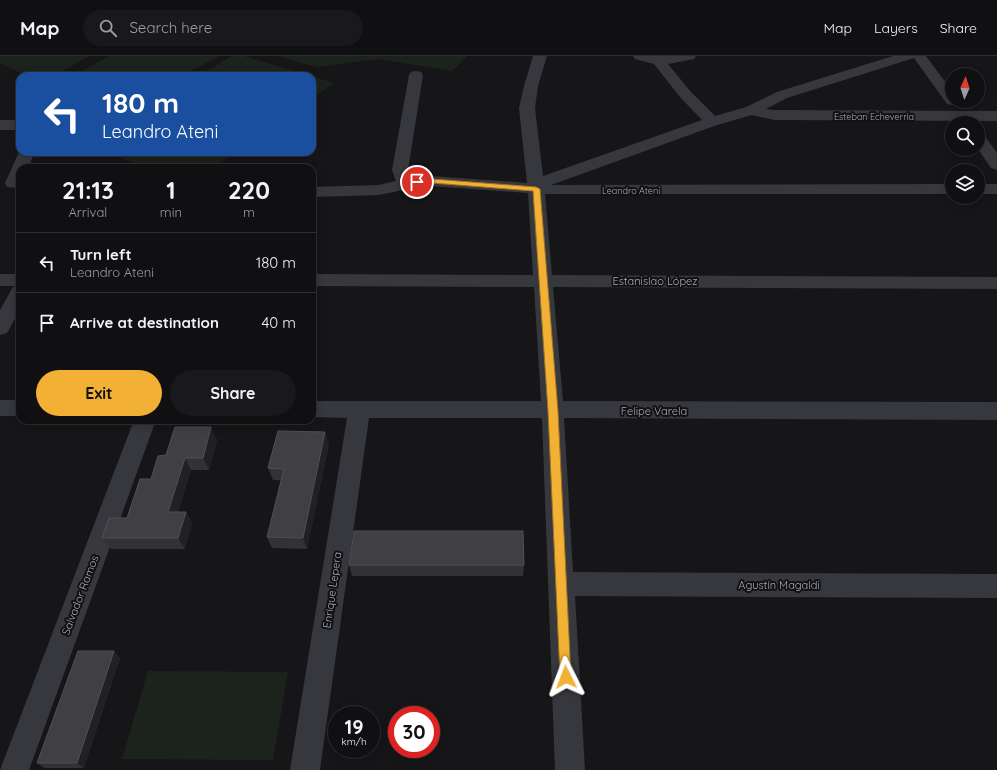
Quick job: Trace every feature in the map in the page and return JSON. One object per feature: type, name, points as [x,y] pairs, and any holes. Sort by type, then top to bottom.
[{"type":"street","points":[[540,56],[528,98],[527,108],[536,189],[553,411],[570,770]]},
{"type":"street","points":[[640,56],[660,61],[689,56]]},
{"type":"street","points":[[536,189],[547,180],[712,122],[751,110],[782,95],[908,56]]},
{"type":"street","points":[[919,56],[945,91]]},
{"type":"street","points":[[660,61],[685,94],[712,122]]},
{"type":"street","points":[[405,184],[400,170],[416,75]]},
{"type":"street","name":"Esteban Echeverría","points":[[751,110],[774,115],[945,119]]},
{"type":"street","name":"Esteban Echeverría","points":[[985,118],[997,116]]},
{"type":"street","points":[[0,125],[16,125]]},
{"type":"street","points":[[985,148],[997,165]]},
{"type":"street","points":[[16,175],[13,182],[16,182]]},
{"type":"street","name":"Leandro Ateni","points":[[316,192],[379,190],[405,184],[432,181],[536,189],[945,189]]},
{"type":"street","points":[[985,189],[997,189]]},
{"type":"street","points":[[0,328],[14,279]]},
{"type":"street","name":"Estanislao López","points":[[316,280],[997,283]]},
{"type":"street","points":[[0,408],[16,408]]},
{"type":"street","name":"Felipe Varela","points":[[316,409],[997,412]]},
{"type":"street","name":"Enrique Lepera","points":[[305,770],[359,410]]},
{"type":"street","name":"Salvador Ramos","points":[[14,770],[144,424]]},
{"type":"street","name":"Agustín Magaldi","points":[[561,584],[997,586]]},
{"type":"shaded area","points":[[0,56],[90,56],[60,72],[19,72],[0,63]]},
{"type":"shaded area","points":[[109,56],[219,56],[189,72],[81,72]]},
{"type":"shaded area","points":[[232,56],[244,56],[298,72],[205,72]]},
{"type":"shaded area","points":[[278,56],[467,56],[452,71],[378,59],[317,67]]},
{"type":"shaded area","points":[[316,77],[334,83],[316,95]]},
{"type":"shaded area","points":[[116,156],[229,156],[218,164],[136,164]]},
{"type":"shaded area","points":[[148,671],[288,672],[273,760],[122,759]]},
{"type":"building","points":[[175,427],[211,427],[203,458],[185,458],[168,512],[186,512],[178,538],[102,538],[109,518],[127,518],[140,479],[151,479],[158,456],[166,455]]},
{"type":"building","points":[[278,431],[325,432],[303,538],[267,537],[284,469],[268,468]]},
{"type":"building","points":[[354,531],[523,531],[524,565],[349,565]]},
{"type":"building","points":[[78,651],[114,651],[77,763],[37,763]]},
{"type":"route","points":[[417,182],[432,181],[489,184],[536,189],[553,411],[566,677]]}]
